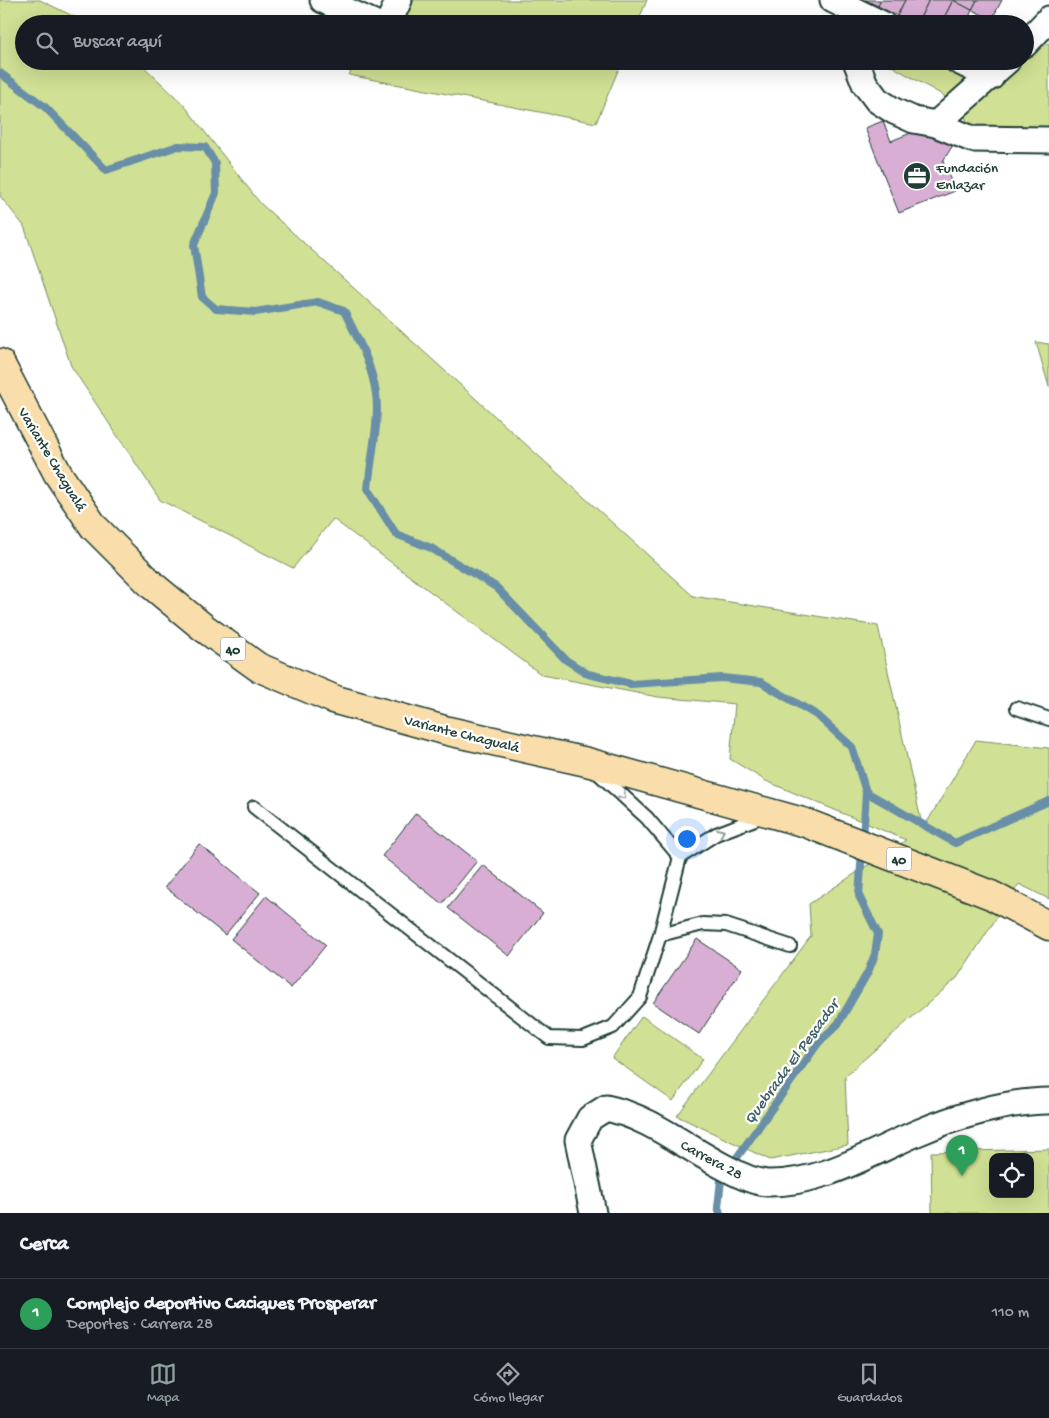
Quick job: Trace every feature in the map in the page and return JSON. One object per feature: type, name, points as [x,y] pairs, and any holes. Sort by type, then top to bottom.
[{"type":"highway","name":"Variante Chagualá","points":[[0,363],[58,474],[94,526],[153,586],[204,628],[258,667],[336,700],[448,731],[587,762],[806,823],[991,895],[1049,926]]},
{"type":"street","points":[[323,0],[356,15]]},
{"type":"street","points":[[392,15],[399,0]]},
{"type":"street","points":[[840,9],[857,15]]},
{"type":"street","points":[[1034,35],[1049,19]]},
{"type":"street","points":[[860,70],[865,84],[877,100],[894,111],[914,120],[936,124],[972,139],[1049,140]]},
{"type":"street","points":[[936,124],[998,70]]},
{"type":"street","name":"Carrera 28","points":[[593,1213],[578,1140],[590,1118],[606,1108],[623,1112],[652,1125],[739,1175],[765,1183],[800,1180],[842,1169],[918,1132],[977,1113],[1017,1104],[1049,1101]]},
{"type":"lane","points":[[1017,708],[1049,719]]},
{"type":"lane","points":[[587,762],[647,818],[680,857]]},
{"type":"lane","points":[[254,807],[549,1038],[583,1039],[613,1027],[640,998],[660,935],[680,857],[716,834],[772,813]]},
{"type":"lane","points":[[660,935],[703,924],[726,925],[790,946]]},
{"type":"green space","points":[[0,0],[40,0],[71,15],[15,15],[15,70],[147,70],[184,105],[260,203],[693,596],[878,626],[923,829],[976,740],[1049,748],[1049,899],[1019,884],[957,978],[845,1076],[848,1145],[770,1160],[677,1116],[811,936],[809,904],[906,840],[766,781],[730,759],[735,704],[658,697],[542,675],[333,519],[293,568],[160,500],[71,366],[24,226],[0,196]]},
{"type":"green space","points":[[414,0],[647,0],[641,15],[407,15]]},
{"type":"green space","points":[[1049,43],[1049,130],[970,129],[965,116],[1014,70],[1034,70],[1034,51]]},
{"type":"green space","points":[[352,70],[618,70],[596,123],[349,75]]},
{"type":"green space","points":[[899,70],[954,70],[972,79],[953,101]]},
{"type":"green space","points":[[1036,342],[1049,344],[1049,387]]},
{"type":"green space","points":[[642,1016],[703,1059],[673,1101],[612,1058]]},
{"type":"green space","points":[[1049,1149],[1049,1213],[932,1213],[931,1152]]},
{"type":"building","points":[[865,0],[881,0],[878,6]]},
{"type":"building","points":[[881,0],[905,0],[898,15],[878,6]]},
{"type":"building","points":[[905,0],[929,0],[922,15],[898,15]]},
{"type":"building","points":[[929,0],[953,0],[946,15],[922,15]]},
{"type":"building","points":[[953,0],[972,10],[970,15],[946,15]]},
{"type":"building","points":[[953,0],[977,0],[972,10]]},
{"type":"building","points":[[977,0],[1002,0],[994,15],[983,15],[972,10]]},
{"type":"building","name":"Fundación Enlazar","points":[[883,121],[891,141],[928,126],[933,138],[953,145],[943,161],[955,191],[899,213],[865,128]]},
{"type":"building","points":[[416,813],[477,861],[442,904],[382,856]]},
{"type":"building","points":[[199,844],[260,893],[225,935],[165,887]]},
{"type":"building","points":[[483,865],[543,913],[509,956],[448,908]]},
{"type":"building","points":[[266,896],[326,945],[291,988],[231,939]]},
{"type":"building","points":[[697,939],[742,969],[699,1034],[653,1003]]},
{"type":"waterway","name":"Quebrada El Pescador","points":[[0,73],[45,107],[106,170],[178,146],[205,147],[215,163],[216,193],[194,245],[202,297],[216,309],[255,312],[318,302],[344,311],[368,361],[376,394],[377,416],[368,490],[396,534],[431,548],[496,587],[566,660],[588,674],[631,684],[722,678],[761,682],[818,716],[852,747],[866,792],[863,839]]},
{"type":"waterway","points":[[866,792],[955,843],[1049,801]]},
{"type":"waterway","name":"Quebrada El Pescador","points":[[720,1213],[718,1207],[721,1180],[819,1042],[838,1024],[868,972],[875,954],[878,934],[859,896],[862,850]]},
{"type":"place","name":"Fundación Enlazar","points":[[917,176]]},
{"type":"place","name":"Complejo deportivo Caciques Prosperar","points":[[962,1176]]}]
